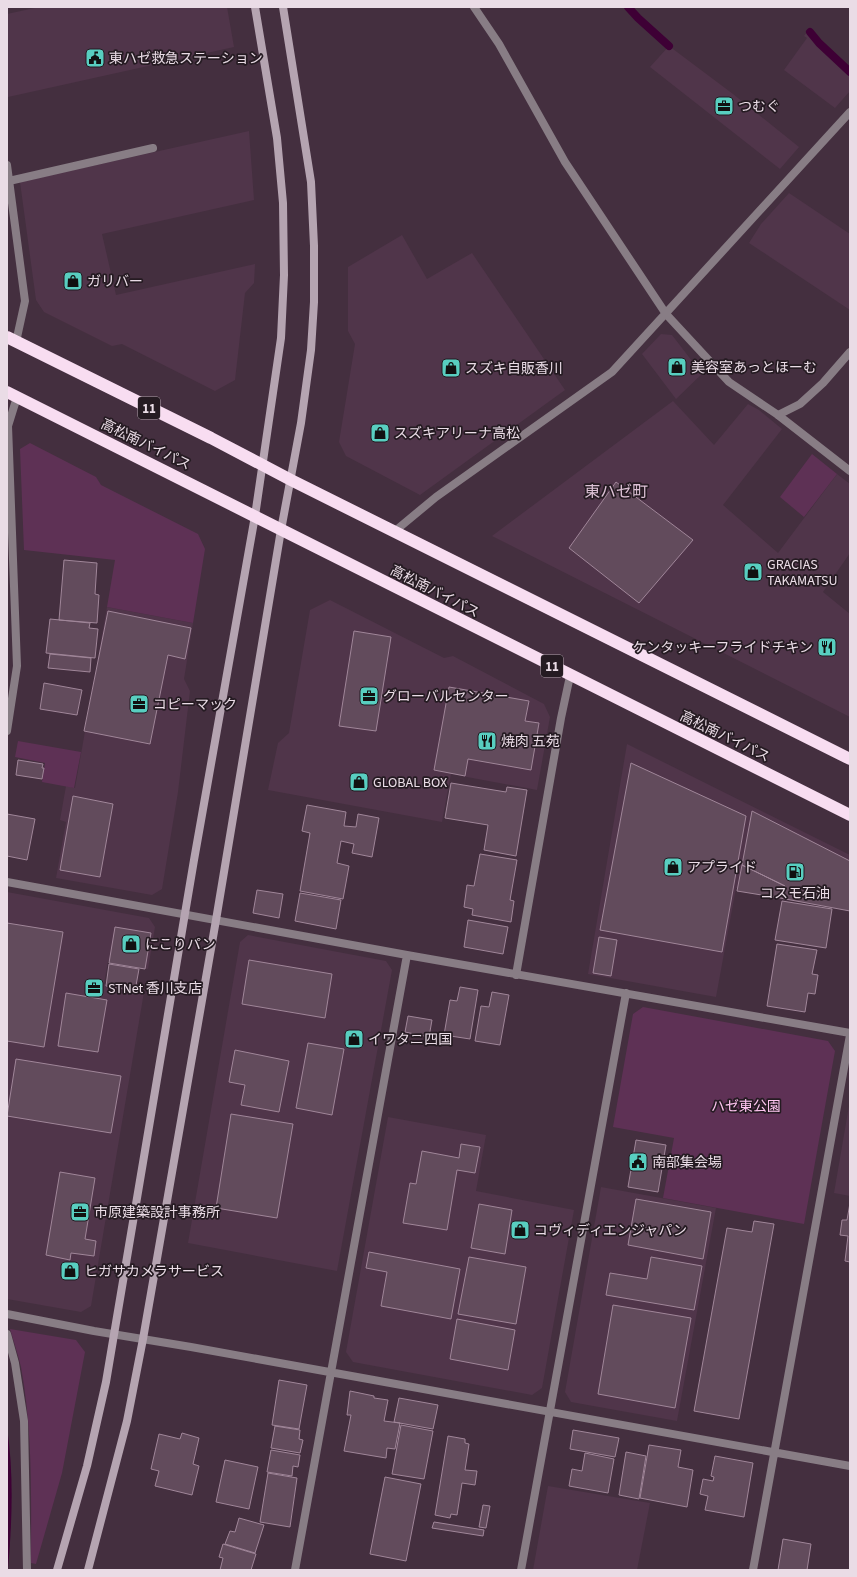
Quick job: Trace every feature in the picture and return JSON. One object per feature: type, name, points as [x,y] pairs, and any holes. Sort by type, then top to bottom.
[{"type":"highway","name":"11","points":[[11,340],[262,464],[291,480],[850,759]]},
{"type":"highway","name":"高松南バイパス","points":[[12,395],[850,815]]},
{"type":"street","points":[[58,1570],[88,1466],[106,1382],[185,914],[255,516],[281,338],[284,276],[283,203],[277,138],[255,7]]},
{"type":"street","points":[[88,1570],[127,1421],[143,1339],[216,920],[281,530],[291,480],[311,350],[314,302],[312,182],[284,7]]},
{"type":"street","points":[[475,7],[499,44],[565,162],[666,314],[729,382],[778,415],[850,471]]},
{"type":"street","points":[[395,531],[436,497],[612,372],[850,112]]},
{"type":"street","points":[[9,181],[153,148]]},
{"type":"street","points":[[7,165],[25,301],[11,340]]},
{"type":"street","points":[[778,415],[800,404],[823,383],[850,352]]},
{"type":"street","points":[[7,731],[11,689],[17,666],[8,426],[12,395]]},
{"type":"street","points":[[516,975],[561,718],[570,676]]},
{"type":"street","points":[[7,882],[516,975],[850,1034],[753,1570]]},
{"type":"street","points":[[295,1570],[407,955]]},
{"type":"street","points":[[522,1570],[626,994]]},
{"type":"street","points":[[7,1314],[850,1466]]},
{"type":"street","points":[[7,1334],[15,1363],[24,1421],[27,1570]]},
{"type":"shaded area","name":"東ハゼ救急ステーション","points":[[39,7],[227,7],[234,47],[8,97],[7,14]]},
{"type":"shaded area","points":[[808,31],[818,43],[850,73],[850,91],[835,108],[784,70],[807,38],[804,36]]},
{"type":"shaded area","name":"つむぐ","points":[[669,46],[733,94],[799,147],[780,169],[650,67]]},
{"type":"shaded area","name":"ガリバー","points":[[249,131],[254,200],[102,234],[116,295],[255,264],[254,283],[245,293],[235,380],[215,391],[122,344],[112,346],[44,312],[36,300],[20,182]]},
{"type":"shaded area","points":[[789,193],[850,234],[850,310],[749,243],[761,224]]},
{"type":"shaded area","name":"スズキ自販香川","points":[[402,235],[427,279],[472,253],[565,390],[420,495],[346,456],[339,442],[355,344],[348,331],[348,267]]},
{"type":"shaded area","name":"美容室あっとほーむ","points":[[661,334],[672,335],[692,361],[706,370],[676,399],[642,354]]},
{"type":"shaded area","points":[[673,401],[714,445],[748,404],[759,410],[782,429],[723,505],[778,553],[837,474],[850,484],[850,553],[823,592],[850,614],[850,717],[492,536]]},
{"type":"shaded area","points":[[330,600],[444,658],[453,656],[544,704],[550,717],[537,790],[451,774],[442,822],[268,790],[278,743],[289,733],[310,610]]},
{"type":"shaded area","name":"コピーマック","points":[[107,607],[193,623],[184,679],[190,691],[178,792],[162,889],[152,895],[56,878],[66,822],[60,820],[66,786],[75,788]]},
{"type":"shaded area","name":"アプライド","points":[[627,744],[850,855],[850,909],[736,888],[716,997],[588,974]]},
{"type":"shaded area","points":[[7,892],[149,918],[155,927],[148,969],[108,961],[104,984],[144,992],[91,1306],[81,1312],[7,1299]]},
{"type":"shaded area","points":[[248,935],[386,961],[392,970],[337,1271],[188,1243],[240,942]]},
{"type":"shaded area","points":[[850,1100],[850,1196],[834,1193]]},
{"type":"shaded area","points":[[388,1117],[486,1135],[476,1191],[574,1210],[542,1388],[532,1395],[353,1362],[346,1352]]},
{"type":"shaded area","points":[[601,1187],[716,1208],[677,1421],[571,1402],[565,1392]]},
{"type":"shaded area","points":[[7,1427],[11,1463],[12,1498],[8,1570],[7,1570]]},
{"type":"shaded area","points":[[548,1486],[650,1503],[637,1570],[533,1570]]},
{"type":"green space","points":[[30,443],[96,477],[101,485],[198,534],[205,549],[193,623],[107,607],[115,560],[24,550],[20,449]]},
{"type":"green space","points":[[812,454],[837,474],[804,517],[780,497]]},
{"type":"green space","points":[[18,741],[81,752],[74,788],[42,782],[45,763],[15,757]]},
{"type":"green space","name":"ハゼ東公園","points":[[643,1007],[828,1041],[835,1051],[804,1224],[663,1198],[674,1138],[613,1127],[633,1014]]},
{"type":"green space","points":[[10,1329],[76,1340],[85,1352],[62,1473],[36,1564],[31,1563],[31,1490],[28,1416],[21,1367]]},
{"type":"building","points":[[616,482],[693,540],[639,603],[569,548]]},
{"type":"building","points":[[64,560],[97,563],[95,594],[99,595],[97,623],[59,620]]},
{"type":"building","points":[[108,611],[191,628],[185,659],[168,655],[150,744],[84,731]]},
{"type":"building","points":[[50,619],[90,623],[89,628],[98,629],[95,658],[46,653]]},
{"type":"building","points":[[354,631],[391,637],[376,731],[339,726]]},
{"type":"building","points":[[50,654],[91,658],[90,672],[48,668]]},
{"type":"building","points":[[44,683],[82,690],[77,715],[40,709]]},
{"type":"building","name":"焼肉 五苑","points":[[449,687],[529,701],[525,721],[539,723],[531,770],[468,759],[465,776],[434,770]]},
{"type":"building","points":[[18,760],[43,764],[42,768],[44,768],[42,779],[16,775]]},
{"type":"building","name":"アプライド","points":[[631,763],[746,816],[722,952],[600,930]]},
{"type":"building","points":[[451,783],[506,792],[507,787],[527,790],[516,856],[484,850],[488,825],[445,818]]},
{"type":"building","points":[[73,796],[113,804],[100,877],[60,870]]},
{"type":"building","points":[[307,805],[346,812],[344,826],[356,827],[358,814],[379,818],[372,857],[352,853],[354,844],[341,841],[337,863],[349,866],[343,899],[300,891],[310,833],[302,831]]},
{"type":"building","name":"コスモ石油","points":[[752,811],[850,861],[850,911],[780,898],[785,886],[742,865]]},
{"type":"building","points":[[7,814],[35,819],[27,860],[7,856]]},
{"type":"building","points":[[480,854],[517,860],[510,900],[514,901],[511,922],[472,915],[473,909],[464,907],[467,885],[474,886]]},
{"type":"building","points":[[742,865],[785,886],[780,898],[737,891]]},
{"type":"building","points":[[257,890],[283,894],[279,918],[253,913]]},
{"type":"building","points":[[300,893],[341,900],[336,929],[295,921]]},
{"type":"building","points":[[782,901],[832,909],[826,948],[775,940]]},
{"type":"building","points":[[468,920],[508,927],[503,954],[464,947]]},
{"type":"building","points":[[7,923],[63,932],[44,1047],[7,1041]]},
{"type":"building","name":"にこりパン","points":[[115,927],[151,933],[145,969],[109,963]]},
{"type":"building","points":[[599,937],[617,940],[611,976],[593,973]]},
{"type":"building","points":[[777,944],[817,950],[812,974],[818,975],[815,994],[808,993],[805,1012],[767,1006]]},
{"type":"building","points":[[249,960],[332,974],[325,1018],[242,1004]]},
{"type":"building","points":[[109,964],[139,969],[135,991],[106,986]]},
{"type":"building","points":[[460,987],[478,990],[470,1039],[444,1035],[450,1000],[457,1001]]},
{"type":"building","points":[[492,992],[509,995],[500,1045],[475,1041],[481,1006],[489,1007]]},
{"type":"building","points":[[66,993],[107,1000],[98,1052],[58,1046]]},
{"type":"building","points":[[408,1016],[432,1020],[429,1037],[405,1032]]},
{"type":"building","points":[[308,1043],[344,1049],[332,1115],[296,1108]]},
{"type":"building","points":[[235,1050],[289,1061],[279,1112],[241,1105],[245,1085],[229,1082]]},
{"type":"building","points":[[16,1059],[121,1076],[111,1133],[7,1116]]},
{"type":"building","points":[[231,1114],[293,1124],[277,1218],[216,1208]]},
{"type":"building","points":[[636,1140],[666,1145],[658,1192],[628,1187]]},
{"type":"building","points":[[461,1144],[480,1147],[475,1173],[457,1170],[447,1230],[403,1223],[410,1183],[416,1184],[422,1151],[459,1158]]},
{"type":"building","points":[[60,1172],[95,1178],[85,1239],[96,1241],[94,1256],[71,1253],[70,1260],[46,1255]]},
{"type":"building","points":[[636,1199],[711,1212],[703,1259],[628,1245]]},
{"type":"building","points":[[850,1203],[850,1262],[845,1261],[848,1236],[840,1235],[842,1220],[847,1220]]},
{"type":"building","points":[[479,1204],[512,1210],[505,1254],[471,1248]]},
{"type":"building","points":[[754,1221],[774,1224],[739,1419],[694,1411],[727,1228],[752,1232]]},
{"type":"building","points":[[369,1252],[460,1269],[451,1319],[381,1306],[387,1272],[366,1268]]},
{"type":"building","points":[[469,1257],[526,1267],[516,1324],[458,1314]]},
{"type":"building","points":[[651,1257],[702,1266],[694,1310],[606,1295],[610,1273],[647,1279]]},
{"type":"building","points":[[613,1305],[691,1318],[675,1408],[598,1394]]},
{"type":"building","points":[[457,1319],[515,1330],[508,1370],[450,1359]]},
{"type":"building","points":[[279,1380],[307,1385],[299,1429],[272,1425]]},
{"type":"building","points":[[350,1391],[374,1396],[374,1398],[388,1400],[384,1421],[400,1423],[395,1449],[387,1448],[386,1458],[344,1451],[351,1415],[347,1415]]},
{"type":"building","points":[[399,1398],[438,1405],[433,1429],[394,1422]]},
{"type":"building","points":[[401,1425],[433,1431],[424,1479],[392,1474]]},
{"type":"building","points":[[275,1426],[300,1430],[299,1439],[303,1440],[300,1453],[271,1448]]},
{"type":"building","points":[[573,1430],[619,1438],[615,1457],[570,1449]]},
{"type":"building","points":[[182,1433],[199,1438],[193,1464],[199,1466],[192,1495],[155,1486],[159,1471],[151,1469],[159,1434],[180,1439]]},
{"type":"building","points":[[448,1436],[465,1439],[465,1443],[469,1444],[465,1470],[477,1471],[475,1485],[462,1483],[457,1515],[451,1514],[450,1518],[435,1515]]},
{"type":"building","points":[[649,1445],[681,1450],[678,1467],[693,1470],[687,1507],[640,1498]]},
{"type":"building","points":[[271,1450],[300,1455],[298,1467],[293,1466],[292,1476],[267,1472]]},
{"type":"building","points":[[626,1452],[646,1456],[639,1499],[619,1495]]},
{"type":"building","points":[[585,1453],[614,1459],[608,1493],[569,1486],[572,1469],[582,1471]]},
{"type":"building","points":[[715,1456],[753,1463],[744,1517],[705,1510],[708,1496],[700,1494],[703,1479],[713,1481],[714,1477],[711,1476]]},
{"type":"building","points":[[225,1460],[258,1467],[249,1509],[216,1502]]},
{"type":"building","points":[[268,1473],[297,1478],[290,1527],[260,1522]]},
{"type":"building","points":[[385,1477],[421,1484],[406,1561],[370,1554]]},
{"type":"building","points":[[483,1505],[490,1506],[486,1528],[479,1527]]},
{"type":"building","points":[[239,1518],[264,1525],[255,1553],[225,1544],[230,1531],[235,1532]]},
{"type":"building","points":[[434,1522],[484,1530],[483,1536],[432,1528]]},
{"type":"building","points":[[783,1539],[811,1544],[807,1570],[778,1570]]},
{"type":"building","points":[[223,1544],[256,1554],[251,1570],[220,1570],[223,1558],[219,1557]]},
{"type":"waterway","points":[[628,7],[669,46]]},
{"type":"waterway","points":[[810,32],[819,43],[850,72]]},
{"type":"place","name":"東ハゼ救急ステーション","points":[[95,58]]},
{"type":"place","name":"つむぐ","points":[[724,106]]},
{"type":"place","name":"ガリバー","points":[[73,281]]},
{"type":"place","name":"美容室あっとほーむ","points":[[677,367]]},
{"type":"place","name":"スズキ自販香川","points":[[451,368]]},
{"type":"place","name":"スズキアリーナ高松","points":[[380,433]]},
{"type":"place","name":"GRACIAS TAKAMATSU","points":[[753,572]]},
{"type":"place","name":"ケンタッキーフライドチキン","points":[[827,647]]},
{"type":"place","name":"グローバルセンター","points":[[369,696]]},
{"type":"place","name":"コピーマック","points":[[139,704]]},
{"type":"place","name":"焼肉 五苑","points":[[487,741]]},
{"type":"place","name":"GLOBAL BOX","points":[[359,782]]},
{"type":"place","name":"アプライド","points":[[673,867]]},
{"type":"place","name":"コスモ石油","points":[[795,872]]},
{"type":"place","name":"にこりパン","points":[[131,944]]},
{"type":"place","name":"STNet 香川支店","points":[[94,988]]},
{"type":"place","name":"イワタニ四国","points":[[354,1039]]},
{"type":"place","name":"南部集会場","points":[[638,1162]]},
{"type":"place","name":"市原建築設計事務所","points":[[80,1212]]},
{"type":"place","name":"コヴィディエンジャパン","points":[[520,1230]]},
{"type":"place","name":"ヒガサカメラサービス","points":[[70,1271]]},
{"type":"district","name":"東ハゼ町","points":[[616,491]]}]
